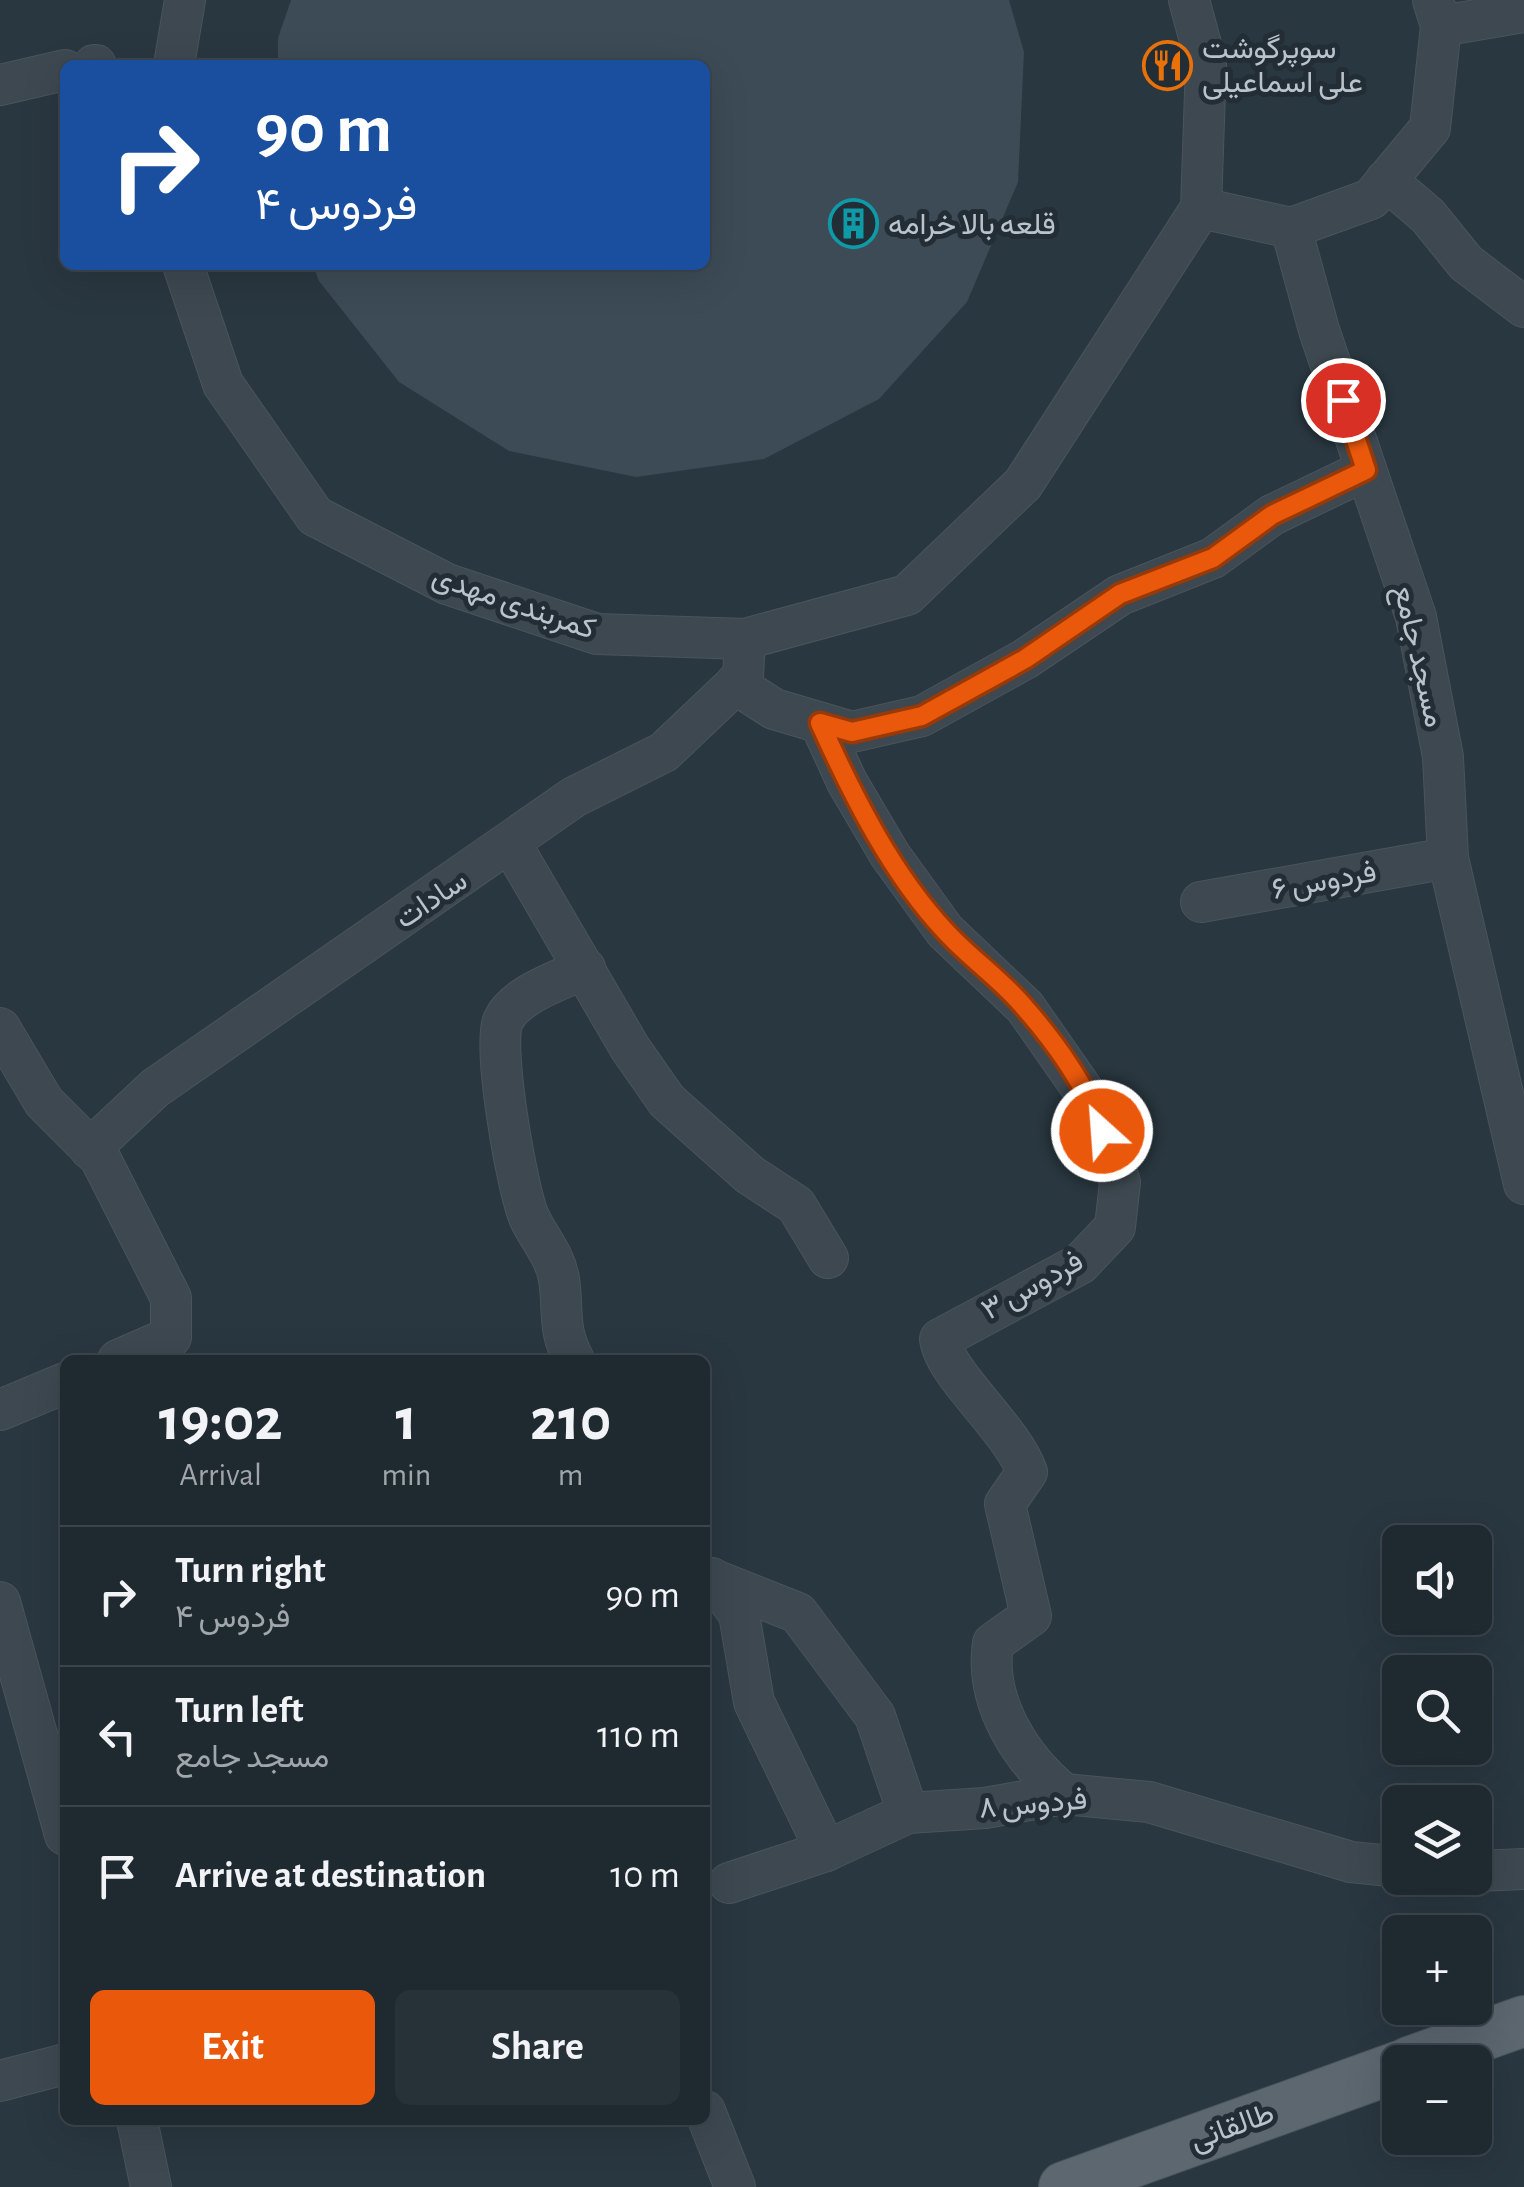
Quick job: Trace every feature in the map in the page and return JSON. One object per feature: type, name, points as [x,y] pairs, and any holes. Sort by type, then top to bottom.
[{"type":"main road","points":[[1457,2045],[1524,2021]]},
{"type":"main road","name":"طالقانی","points":[[1064,2187],[1382,2072]]},
{"type":"street","points":[[175,60],[185,0]]},
{"type":"street","points":[[1190,0],[1206,63],[1201,208],[1291,228],[1370,199],[1430,128],[1437,13],[1524,12]]},
{"type":"street","points":[[0,86],[60,71]]},
{"type":"street","points":[[1386,180],[1428,216],[1466,263],[1524,307]]},
{"type":"street","name":"کمربندی مهدی","points":[[185,270],[223,384],[315,516],[447,584],[597,634],[744,639],[907,595],[1024,484],[1201,208]]},
{"type":"street","name":"مسجد جامع","points":[[1291,228],[1416,616],[1443,757],[1448,858],[1524,1184]]},
{"type":"street","points":[[744,639],[743,677],[736,684],[774,709],[852,732],[922,716],[1025,659],[1120,594],[1213,558],[1272,515],[1366,470]]},
{"type":"street","name":"سادات","points":[[90,1149],[155,1088],[512,844],[574,797],[664,752],[736,684]]},
{"type":"street","name":"فردوس ۳","points":[[820,723],[847,782],[890,856],[945,932],[1025,1007],[1094,1106],[1120,1182],[1115,1228],[1080,1264],[943,1333],[940,1346],[1020,1453],[1027,1472],[1004,1504],[1031,1616],[993,1643],[992,1666],[1011,1736],[1036,1771],[1064,1794]]},
{"type":"street","points":[[512,844],[630,1048],[667,1101],[750,1175],[796,1205],[828,1258]]},
{"type":"street","name":"فردوس ۶","points":[[1201,902],[1448,858]]},
{"type":"street","points":[[571,1355],[561,1336],[559,1279],[551,1254],[528,1216],[498,1059],[501,1025],[509,1010],[586,968]]},
{"type":"street","points":[[0,1028],[44,1102],[90,1149],[131,1216],[171,1298],[171,1337],[130,1355]]},
{"type":"street","points":[[0,1410],[60,1385]]},
{"type":"street","points":[[710,1572],[798,1613],[875,1716],[908,1813]]},
{"type":"street","points":[[710,1573],[739,1614],[754,1702],[826,1850]]},
{"type":"street","points":[[0,1602],[60,1816]]},
{"type":"street","name":"فردوس ۸","points":[[729,1882],[826,1850],[908,1813],[985,1808],[1064,1794],[1149,1802],[1351,1862],[1382,1865]]},
{"type":"street","points":[[1492,1870],[1524,1869]]},
{"type":"street","points":[[0,2081],[60,2065]]},
{"type":"street","points":[[710,2124],[735,2187]]},
{"type":"street","points":[[138,2125],[151,2187]]},
{"type":"building","name":"قلعه بالا خرامه","points":[[291,0],[1009,0],[1024,52],[1018,182],[967,302],[879,399],[764,459],[636,477],[509,451],[399,382],[319,281],[315,270],[710,270],[710,60],[278,60],[278,38]]},
{"type":"place","name":"سوپرگوشت علی اسماعیلی","points":[[1167,65]]},
{"type":"place","name":"قلعه بالا خرامه","points":[[853,224]]},
{"type":"route","points":[[1102,1131],[1094,1106],[1025,1007],[945,932],[890,856],[847,782],[820,723],[852,732],[922,716],[1025,659],[1120,594],[1213,558],[1272,515],[1366,470],[1343,400]]}]
